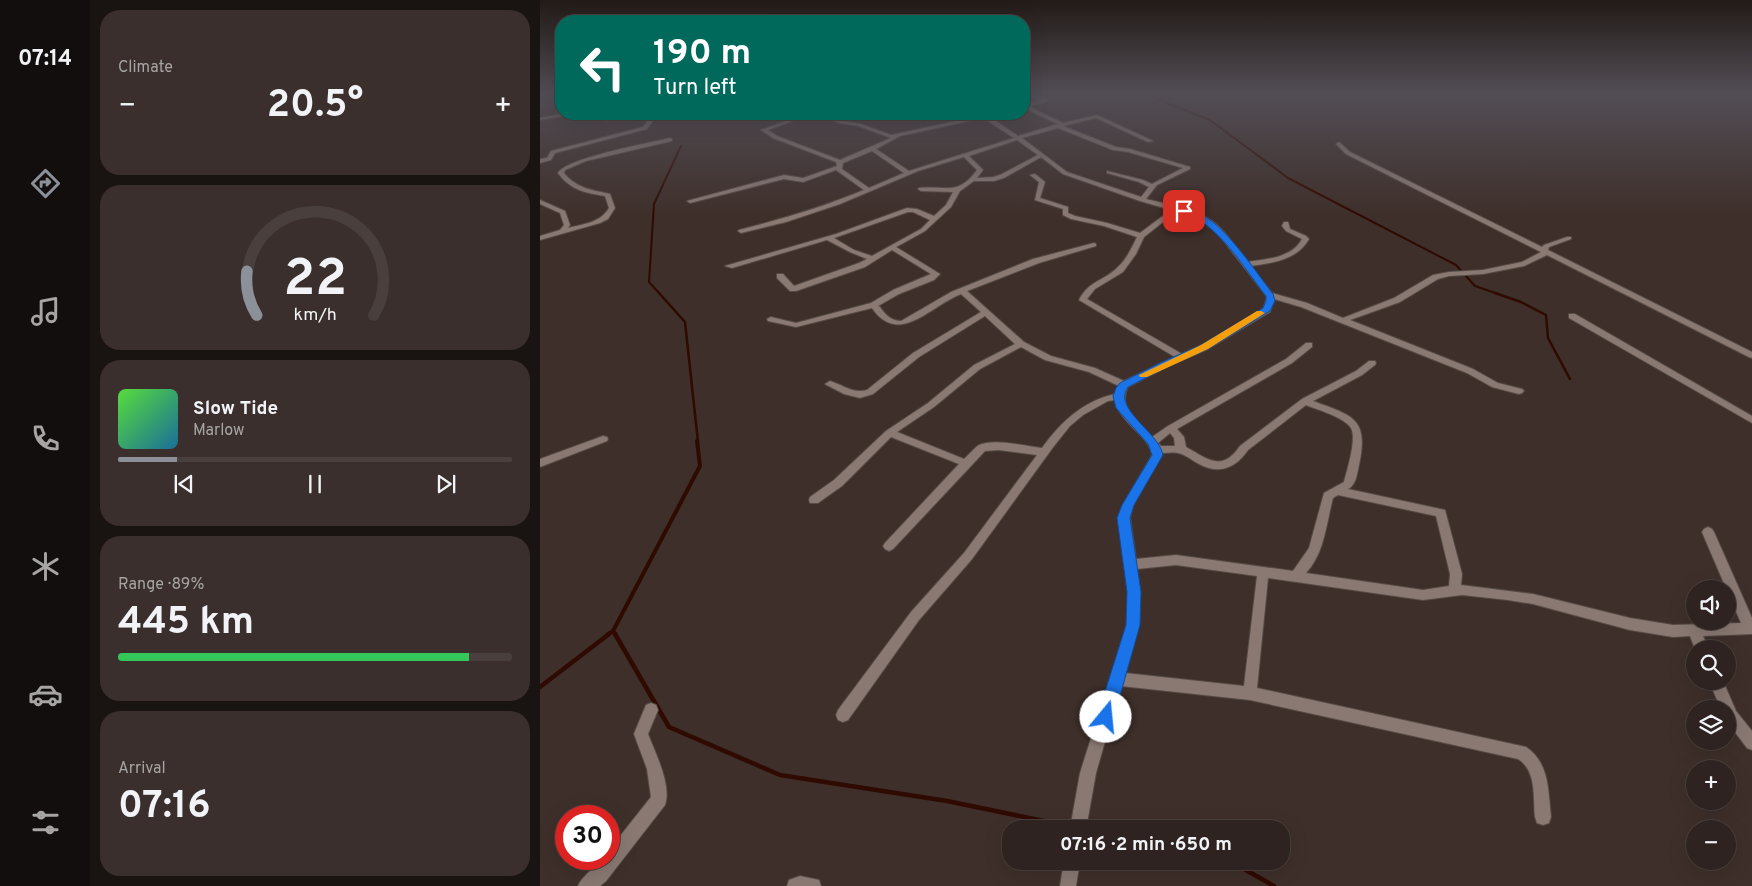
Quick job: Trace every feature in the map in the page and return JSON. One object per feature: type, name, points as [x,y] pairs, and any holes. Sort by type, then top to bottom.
[{"type":"street","points":[[540,161],[549,159],[553,152],[625,133]]},
{"type":"street","points":[[769,133],[839,164]]},
{"type":"street","points":[[879,133],[886,136],[900,136]]},
{"type":"street","points":[[690,201],[784,177],[803,180],[900,136],[910,133]]},
{"type":"street","points":[[1009,133],[1042,155],[1065,173],[1142,200],[1196,214],[1215,227],[1270,295],[1271,301],[1267,310],[1205,347],[1124,385],[1118,396],[1121,408],[1155,446],[1157,455],[1128,505],[1124,518],[1134,592],[1133,625],[1088,774],[1080,820]]},
{"type":"street","points":[[741,231],[809,213],[908,173],[1033,133]]},
{"type":"street","points":[[1078,133],[1115,149],[1128,150],[1188,168],[1152,186],[1151,191],[1142,200]]},
{"type":"street","points":[[1134,133],[1150,141]]},
{"type":"street","points":[[540,238],[601,220],[610,213],[612,208],[608,195],[582,190],[571,185],[561,173],[563,169],[584,160],[670,140]]},
{"type":"street","points":[[1339,144],[1348,153],[1752,355]]},
{"type":"street","points":[[872,149],[908,173]]},
{"type":"street","points":[[780,276],[794,289],[840,274],[873,259],[923,230],[953,202],[958,190],[973,179],[980,169],[965,155]]},
{"type":"street","points":[[973,179],[1000,179],[1022,164],[1042,155]]},
{"type":"street","points":[[839,164],[839,170],[868,190]]},
{"type":"street","points":[[1109,172],[1141,180],[1152,186]]},
{"type":"street","points":[[1033,176],[1042,182],[1037,198],[1066,208],[1066,214],[1073,218],[1105,224],[1140,236]]},
{"type":"street","points":[[920,189],[958,190]]},
{"type":"street","points":[[540,202],[563,212],[567,225],[564,231]]},
{"type":"street","points":[[1176,209],[1140,236],[1132,254],[1120,270],[1092,287],[1083,300],[1182,357]]},
{"type":"street","points":[[729,266],[828,238],[910,210],[917,210],[927,217],[936,218]]},
{"type":"street","points":[[1245,265],[1282,258],[1303,244],[1306,239],[1288,230],[1285,226],[1286,224]]},
{"type":"street","points":[[828,238],[852,251],[873,259]]},
{"type":"street","points":[[1341,321],[1397,300],[1436,277],[1449,274],[1483,272],[1524,264],[1545,253],[1546,246],[1569,238]]},
{"type":"street","points":[[874,305],[881,315],[894,322],[903,323],[954,294],[963,292],[1036,261],[1094,245]]},
{"type":"street","points":[[771,319],[796,325],[874,305],[896,292],[931,278],[936,274],[892,247]]},
{"type":"street","points":[[963,292],[1021,344],[1048,358],[1092,370],[1124,385]]},
{"type":"street","points":[[1270,295],[1304,305],[1470,371],[1495,385],[1519,391]]},
{"type":"street","points":[[830,384],[847,392],[860,395],[870,392],[916,355],[986,312]]},
{"type":"street","points":[[1572,316],[1752,420]]},
{"type":"street","points":[[814,500],[838,483],[889,433],[931,405],[977,367],[1021,344]]},
{"type":"street","points":[[1155,446],[1171,428],[1289,361],[1309,344]]},
{"type":"street","points":[[1155,446],[1181,449],[1210,465],[1224,465],[1237,458],[1244,448],[1305,401],[1337,382],[1363,371],[1372,364]]},
{"type":"street","points":[[843,714],[915,616],[968,556],[1044,452],[1067,424],[1080,413],[1105,399],[1118,396]]},
{"type":"street","points":[[1294,577],[1314,555],[1320,537],[1328,496],[1349,484],[1358,432],[1354,426],[1341,416],[1305,401]]},
{"type":"street","points":[[1171,428],[1179,436],[1181,449]]},
{"type":"street","points":[[889,433],[910,439],[934,453],[966,463]]},
{"type":"street","points":[[540,463],[603,439]]},
{"type":"street","points":[[889,546],[982,448],[999,446],[1044,452]]},
{"type":"street","points":[[1337,491],[1441,513],[1456,574],[1455,591]]},
{"type":"street","points":[[1130,565],[1176,560],[1424,595],[1455,591],[1476,592],[1533,599],[1630,624],[1673,631],[1695,632],[1751,628],[1708,532]]},
{"type":"street","points":[[1250,693],[1263,572]]},
{"type":"street","points":[[1695,632],[1698,640]]},
{"type":"street","points":[[1117,680],[1175,684],[1250,693],[1521,752],[1530,758],[1537,768],[1543,818]]},
{"type":"street","points":[[1720,690],[1731,716],[1752,743]]},
{"type":"street","points":[[586,886],[600,875],[659,799],[655,769],[641,734],[651,710]]},
{"type":"street","points":[[1068,886],[1071,870]]},
{"type":"street","points":[[795,886],[800,884],[813,886]]},
{"type":"waterway","points":[[1228,133],[1288,178],[1456,265],[1475,286],[1498,294]]},
{"type":"waterway","points":[[660,294],[649,282],[654,204],[681,146]]},
{"type":"waterway","points":[[659,293],[685,322],[698,442]]},
{"type":"waterway","points":[[1495,293],[1521,302],[1546,315],[1548,338],[1570,379]]},
{"type":"waterway","points":[[613,631],[700,466],[697,441]]},
{"type":"waterway","points":[[607,635],[613,631]]},
{"type":"waterway","points":[[613,631],[616,635]]},
{"type":"waterway","points":[[540,687],[609,634]]},
{"type":"waterway","points":[[615,634],[669,727],[780,775],[947,801],[1039,820]]},
{"type":"waterway","points":[[1246,870],[1274,886]]},
{"type":"slow traffic","points":[[1144,375],[1205,347],[1261,313]]},
{"type":"route","points":[[1106,717],[1133,625],[1134,592],[1124,532],[1124,518],[1128,505],[1157,455],[1157,450],[1152,442],[1121,408],[1118,396],[1120,390],[1124,385],[1165,364],[1205,347],[1267,310],[1271,301],[1270,295],[1264,287],[1215,227],[1196,214],[1184,211]]}]
